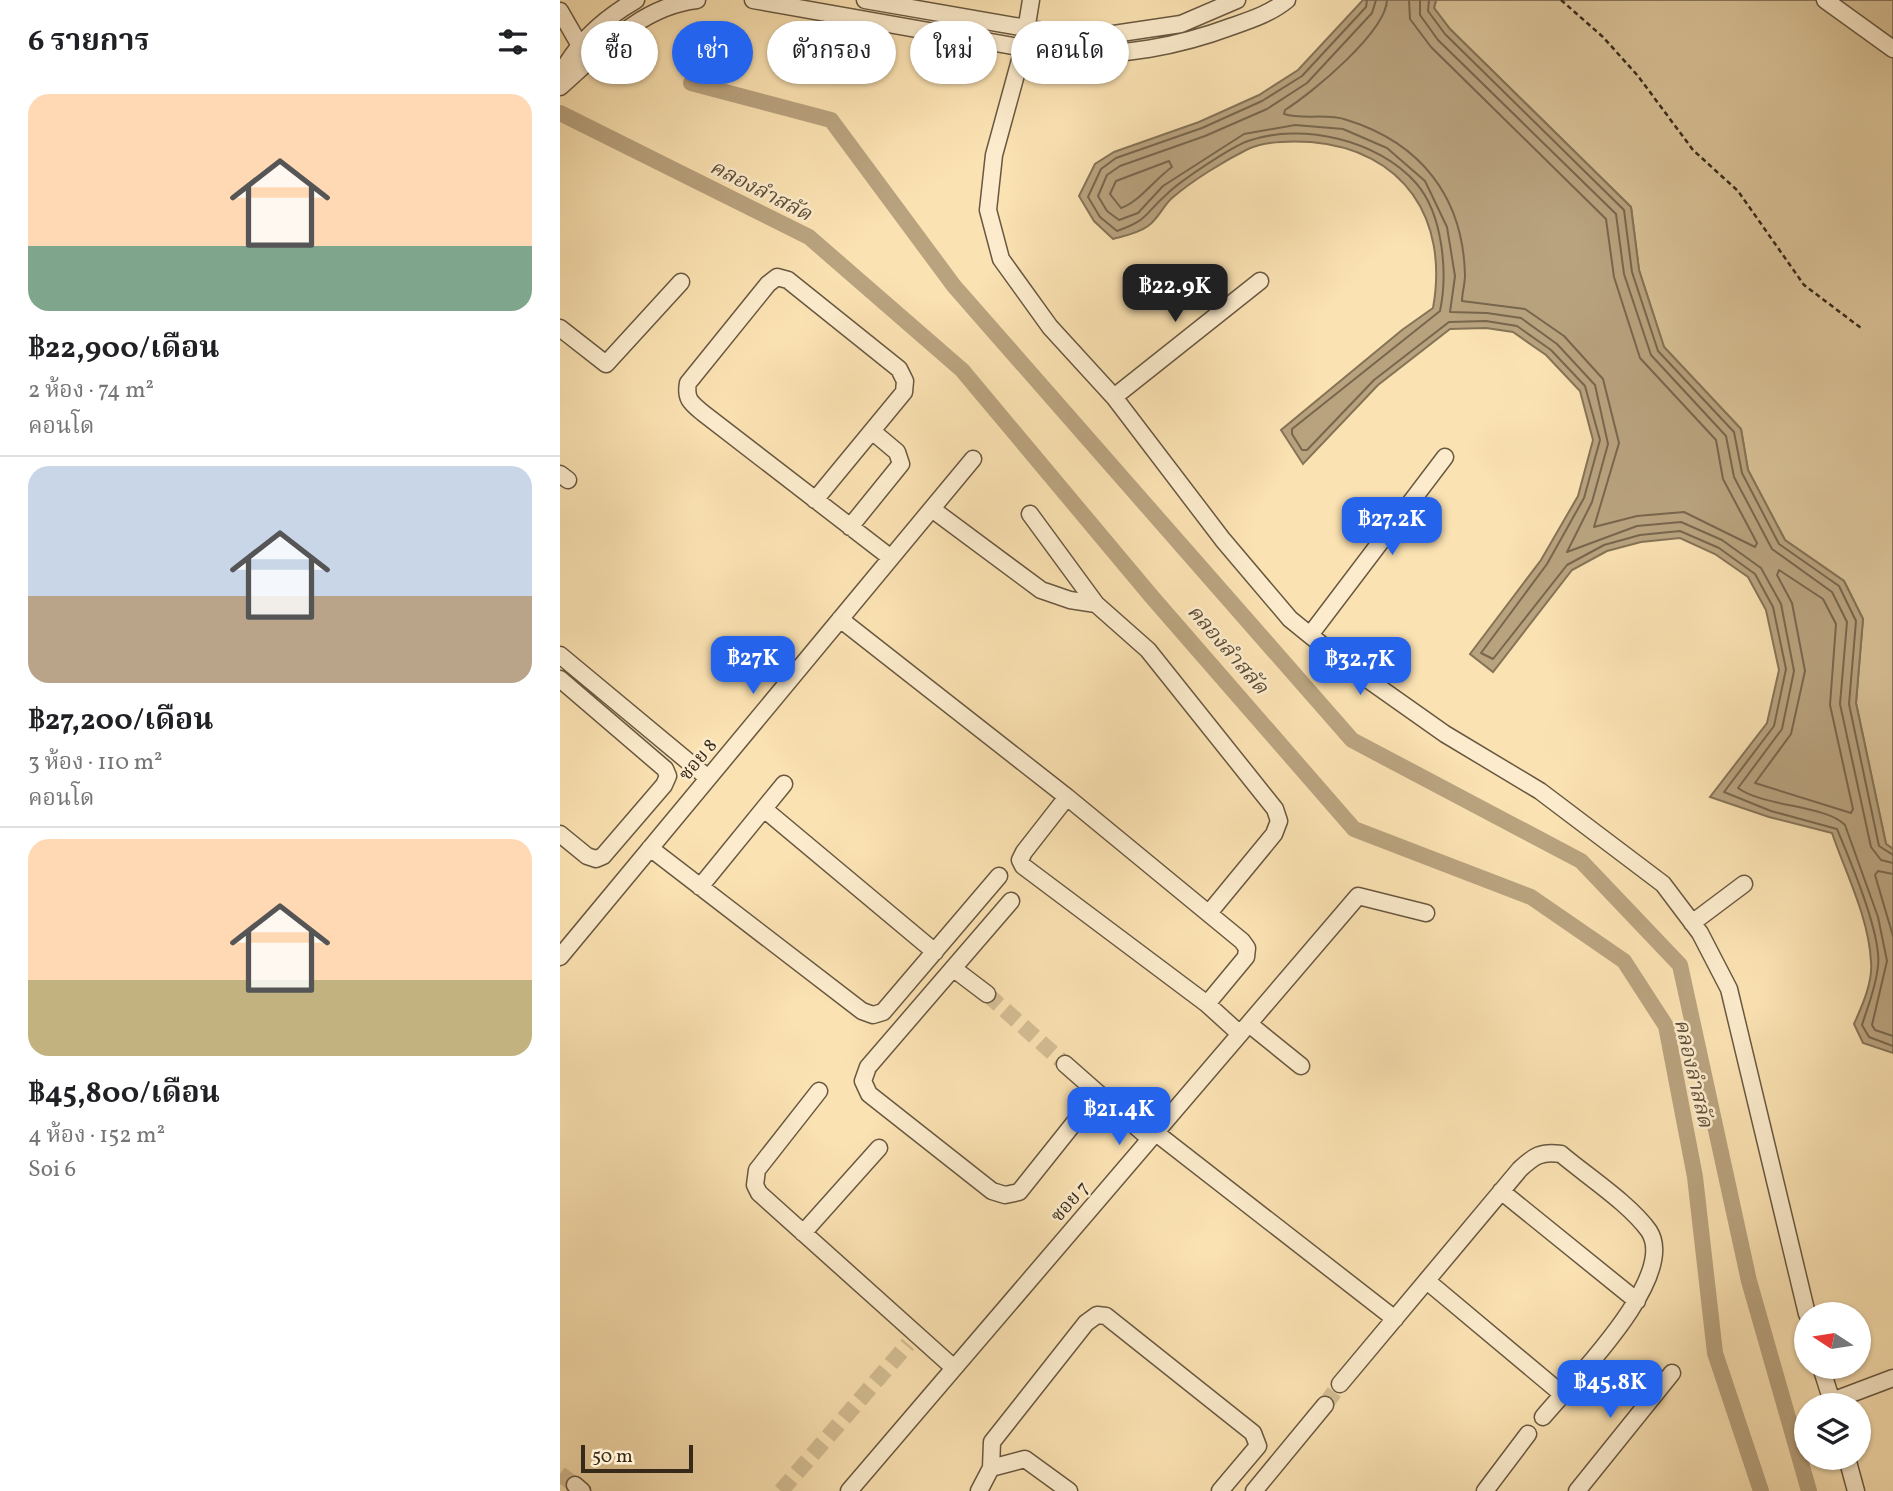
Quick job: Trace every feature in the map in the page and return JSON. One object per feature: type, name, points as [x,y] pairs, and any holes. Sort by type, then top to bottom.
[{"type":"street","points":[[560,76],[579,44],[599,24],[636,0]]},
{"type":"street","points":[[560,87],[628,28],[667,8],[697,0]]},
{"type":"street","points":[[754,0],[1011,47]]},
{"type":"street","points":[[865,0],[1011,26]]},
{"type":"street","points":[[1027,21],[1031,0]]},
{"type":"street","points":[[1129,32],[1181,24],[1237,0]]},
{"type":"street","points":[[1129,53],[1189,43],[1274,10],[1287,0]]},
{"type":"street","points":[[1825,0],[1893,49]]},
{"type":"street","points":[[560,11],[579,44]]},
{"type":"street","points":[[1013,84],[994,155],[988,210],[1001,259],[1050,327],[1114,397],[1223,540],[1290,618],[1343,662],[1445,734],[1539,791],[1605,839],[1663,884],[1692,923],[1729,989],[1804,1302]]},
{"type":"street","points":[[815,500],[904,392],[905,381],[899,369],[788,279],[777,277],[768,284],[688,383],[686,394],[696,407],[815,500],[891,558]]},
{"type":"street","points":[[1114,397],[1260,281]]},
{"type":"street","points":[[560,328],[606,363],[681,282]]},
{"type":"street","points":[[850,527],[901,464],[897,452],[872,431]]},
{"type":"street","points":[[1310,635],[1445,457]]},
{"type":"street","name":"ซอย 8","points":[[560,957],[973,459]]},
{"type":"street","points":[[932,509],[1041,590],[1070,600],[1096,604]]},
{"type":"street","points":[[1030,514],[1096,604],[1148,650],[1275,809],[1279,821],[1274,834],[1209,913]]},
{"type":"street","points":[[840,619],[1067,797],[1209,913],[1247,948],[1246,957],[1207,1004]]},
{"type":"street","points":[[560,655],[708,778]]},
{"type":"street","points":[[560,679],[665,769],[668,776],[664,785],[603,856],[596,859],[587,856],[560,834]]},
{"type":"street","points":[[700,887],[784,784]]},
{"type":"street","points":[[1067,797],[1024,852],[1020,860],[1023,866],[1207,1004],[1301,1066]]},
{"type":"street","points":[[764,809],[935,952]]},
{"type":"street","points":[[650,848],[862,1011],[873,1015],[883,1012],[999,876]]},
{"type":"street","points":[[1692,923],[1744,884]]},
{"type":"street","name":"ซอย 7","points":[[849,1491],[1358,896],[1426,914]]},
{"type":"street","points":[[1011,901],[868,1067],[863,1081],[869,1094],[992,1191],[1005,1195],[1019,1192],[1098,1093]]},
{"type":"street","points":[[954,969],[987,994]]},
{"type":"street","points":[[1065,1064],[1153,1136],[1395,1319]]},
{"type":"street","points":[[820,1091],[757,1170],[755,1185],[759,1193],[913,1339],[954,1368]]},
{"type":"street","points":[[803,1233],[879,1148]]},
{"type":"street","points":[[1340,1384],[1501,1191],[1537,1153],[1560,1154],[1639,1220],[1650,1233],[1655,1248],[1649,1280],[1637,1301],[1543,1417]]},
{"type":"street","points":[[1501,1191],[1637,1301]]},
{"type":"street","points":[[1427,1281],[1562,1394]]},
{"type":"street","points":[[979,1491],[991,1468],[992,1442],[1086,1323],[1097,1315],[1106,1316],[1258,1440],[1258,1446],[1220,1491]]},
{"type":"street","points":[[1577,1491],[1672,1373]]},
{"type":"street","points":[[1856,1393],[1893,1378]]},
{"type":"street","points":[[1254,1491],[1325,1405]]},
{"type":"street","points":[[1487,1490],[1528,1434]]},
{"type":"street","points":[[991,1468],[1025,1459],[1069,1491]]},
{"type":"street","points":[[1850,1470],[1856,1491]]},
{"type":"path","points":[[1561,0],[1610,45],[1638,76],[1693,150],[1738,191],[1804,285],[1828,306],[1861,328]]},
{"type":"shaded area","points":[[1436,0],[1893,0],[1893,849],[1886,844],[1856,703],[1863,619],[1844,581],[1785,540],[1748,470],[1741,429],[1664,347],[1639,270],[1631,207],[1450,29],[1434,8]]},
{"type":"water","points":[[1363,0],[1436,0],[1434,8],[1450,29],[1631,207],[1639,270],[1664,347],[1741,429],[1748,470],[1785,540],[1844,581],[1863,619],[1856,703],[1886,844],[1893,849],[1893,1053],[1863,1043],[1854,1024],[1866,994],[1871,962],[1866,929],[1832,833],[1769,817],[1710,797],[1767,723],[1779,670],[1766,610],[1748,577],[1715,554],[1680,538],[1641,542],[1607,551],[1572,570],[1493,672],[1470,654],[1541,560],[1578,496],[1593,440],[1580,391],[1546,355],[1513,332],[1486,328],[1450,329],[1378,385],[1303,464],[1281,430],[1402,330],[1433,308],[1436,276],[1434,246],[1426,218],[1413,195],[1395,175],[1372,159],[1344,148],[1311,142],[1262,144],[1248,149],[1189,184],[1144,228],[1113,239],[1094,221],[1079,196],[1095,164],[1114,152],[1199,122],[1259,95],[1298,70]]},
{"type":"waterway","points":[[695,84],[831,120],[954,286],[1352,740],[1581,861],[1680,965],[1749,1281],[1809,1491]]},
{"type":"waterway","name":"คลองลำสลัด","points":[[560,113],[809,237],[962,370],[1152,597],[1354,829],[1531,897],[1624,961],[1666,1026],[1695,1177],[1715,1353],[1761,1491]]},
{"type":"tunnel","points":[[987,994],[1065,1064]]},
{"type":"tunnel","points":[[781,1491],[908,1344]]},
{"type":"tunnel","points":[[1325,1405],[1340,1384]]},
{"type":"tunnel","points":[[560,1474],[575,1485]]}]
